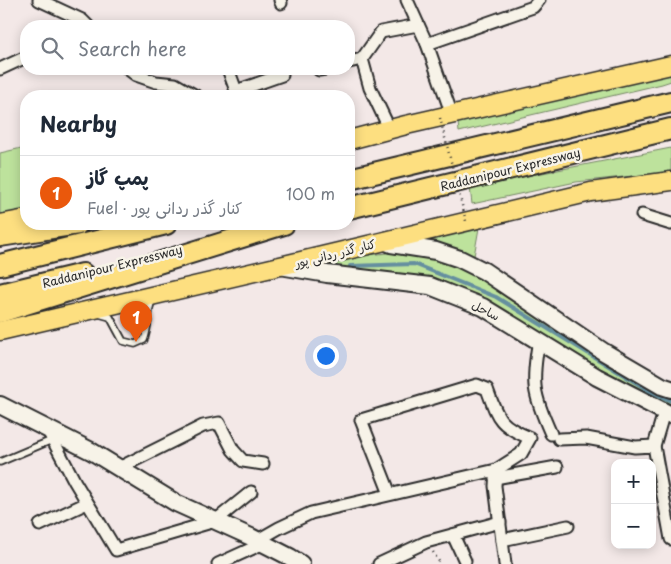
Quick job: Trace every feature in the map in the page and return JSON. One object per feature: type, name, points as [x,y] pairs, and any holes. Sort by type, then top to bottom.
[{"type":"highway","points":[[603,118],[671,96]]},
{"type":"highway","points":[[355,178],[671,102]]},
{"type":"highway","name":"Raddanipour Expressway","points":[[355,207],[671,129]]},
{"type":"highway","points":[[0,236],[39,230]]},
{"type":"highway","points":[[0,265],[142,230]]},
{"type":"highway","name":"Raddanipour Expressway","points":[[0,294],[259,230]]},
{"type":"highway","points":[[0,312],[264,230]]},
{"type":"main road","points":[[355,139],[671,65]]},
{"type":"main road","name":"کنار گذر ردانی پور","points":[[0,331],[591,192],[671,181]]},
{"type":"main road","points":[[0,224],[20,219]]},
{"type":"street","points":[[39,0],[74,20]]},
{"type":"street","points":[[407,0],[427,44],[446,116]]},
{"type":"street","points":[[427,44],[533,7],[539,0]]},
{"type":"street","points":[[355,61],[362,59],[381,32],[418,25]]},
{"type":"street","points":[[362,59],[370,88],[390,130]]},
{"type":"street","points":[[0,68],[20,60]]},
{"type":"street","points":[[136,75],[156,82],[174,84],[185,90]]},
{"type":"street","points":[[230,75],[236,90]]},
{"type":"street","points":[[246,90],[282,75]]},
{"type":"street","points":[[642,215],[671,224]]},
{"type":"street","points":[[384,241],[391,244],[436,251],[460,259],[484,271],[604,352],[662,386],[671,388]]},
{"type":"street","name":"ساحل","points":[[280,266],[327,274],[430,286],[483,307],[597,377],[668,414]]},
{"type":"street","points":[[539,340],[534,367],[534,388],[538,404],[555,436],[586,438],[635,447],[654,446]]},
{"type":"street","points":[[390,494],[362,420],[478,386],[487,388],[497,417],[512,431],[530,438],[521,454],[495,474]]},
{"type":"street","points":[[0,405],[50,434],[91,451],[176,503],[261,542],[300,564]]},
{"type":"street","points":[[668,414],[654,446],[671,539]]},
{"type":"street","points":[[119,468],[203,426],[219,423],[233,450],[243,461],[263,464]]},
{"type":"street","points":[[50,434],[87,503],[116,550],[214,521],[251,492]]},
{"type":"street","points":[[218,564],[261,542],[279,528],[312,513],[390,494],[495,474],[557,467]]},
{"type":"street","points":[[495,474],[505,564]]},
{"type":"street","points":[[40,525],[87,503]]},
{"type":"street","points":[[379,564],[426,542],[500,522]]},
{"type":"street","points":[[502,540],[568,526]]},
{"type":"street","points":[[453,535],[465,562]]},
{"type":"lane","points":[[72,314],[96,314],[110,317],[123,341],[135,344],[144,340],[148,330],[148,315],[151,303],[171,291]]},
{"type":"lane","points":[[0,462],[50,434]]},
{"type":"path","points":[[446,116],[466,221]]},
{"type":"green space","points":[[671,71],[671,81],[662,84],[459,132],[458,122]]},
{"type":"green space","points":[[20,148],[20,213],[0,218],[0,153]]},
{"type":"green space","points":[[671,148],[671,172],[576,182],[472,204],[470,187]]},
{"type":"green space","points":[[479,228],[474,256],[445,247],[406,241]]},
{"type":"green space","points":[[399,252],[435,254],[477,270],[671,392],[671,412],[488,305],[325,269],[328,263],[357,256]]},
{"type":"waterway","points":[[350,266],[414,264],[496,297],[653,393],[671,401]]},
{"type":"place","name":"پمپ گاز","points":[[136,342]]}]
